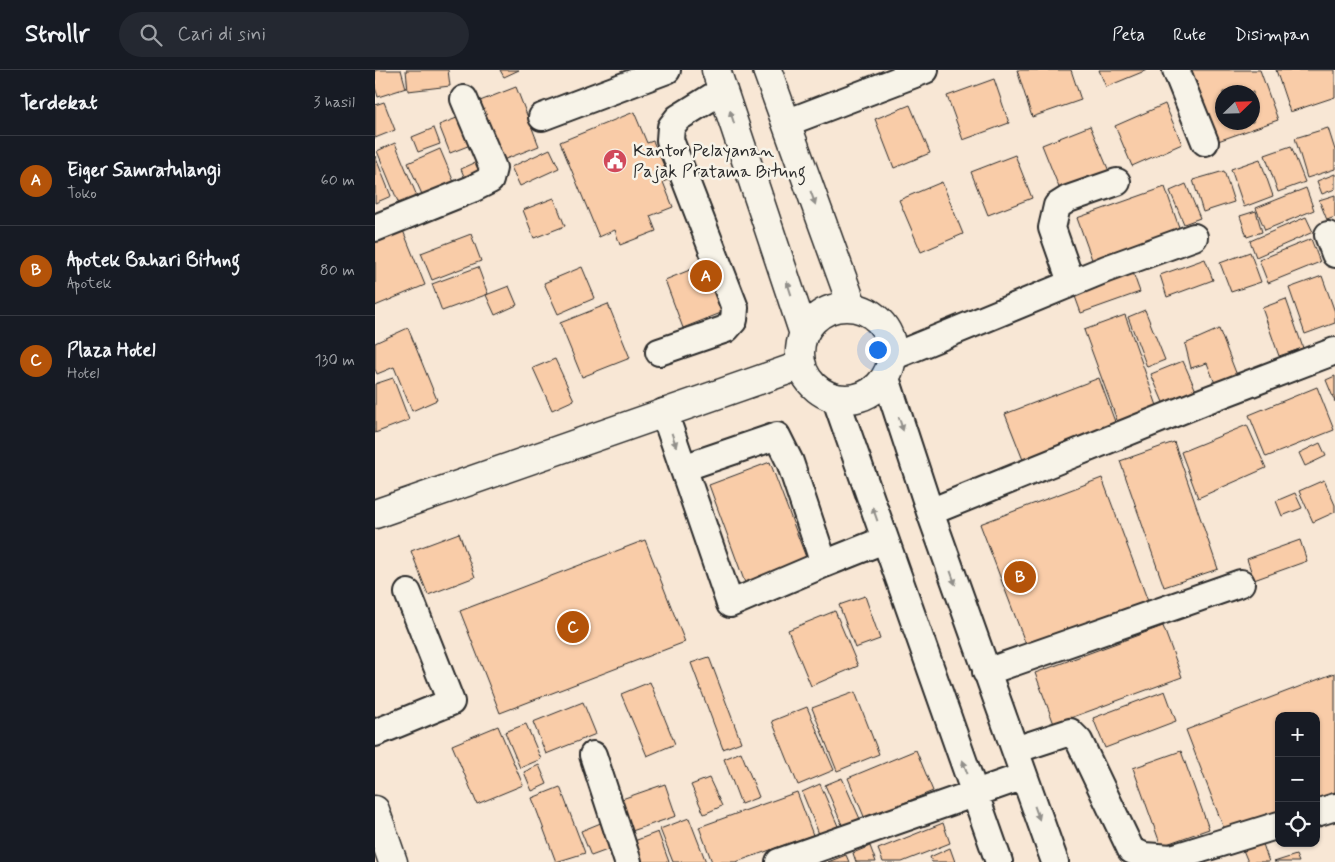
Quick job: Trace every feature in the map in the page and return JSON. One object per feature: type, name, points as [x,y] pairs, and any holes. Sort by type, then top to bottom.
[{"type":"highway","points":[[767,70],[852,305]]},
{"type":"highway","points":[[719,80],[804,334]]},
{"type":"highway","points":[[852,305],[872,314],[881,322],[892,344],[889,367],[878,386],[863,396],[846,399],[835,397],[820,390],[809,379],[802,364],[801,344],[804,334],[811,323],[821,314],[834,308],[852,305]]},
{"type":"highway","points":[[375,514],[802,364]]},
{"type":"highway","points":[[375,810],[393,862]]},
{"type":"street","points":[[543,117],[667,70]]},
{"type":"street","points":[[786,123],[925,70]]},
{"type":"street","points":[[1176,70],[1205,142]]},
{"type":"street","points":[[659,352],[726,329],[734,320],[735,308],[670,140],[671,127],[678,118],[719,80]]},
{"type":"street","points":[[375,228],[472,190],[490,180],[493,168],[464,99]]},
{"type":"street","points":[[1071,282],[1052,228],[1057,206],[1068,199],[1117,182]]},
{"type":"street","points":[[1055,862],[930,512],[889,367],[1071,282],[1194,237]]},
{"type":"street","points":[[930,512],[1207,400],[1335,352]]},
{"type":"street","points":[[835,397],[999,862]]},
{"type":"street","points":[[664,412],[730,604],[884,540]]},
{"type":"street","points":[[683,468],[777,436],[790,462],[824,564]]},
{"type":"street","points":[[986,672],[1241,583]]},
{"type":"street","points":[[375,733],[451,702],[408,593]]},
{"type":"street","points":[[1015,750],[1070,732],[1079,741],[1131,850],[1144,856],[1172,858],[1275,826]]},
{"type":"street","points":[[593,755],[628,862]]},
{"type":"street","points":[[779,862],[1024,776]]},
{"type":"street","points":[[1320,812],[1335,807]]},
{"type":"building","points":[[375,70],[401,70],[406,88],[378,97],[375,87]]},
{"type":"building","points":[[406,70],[448,70],[450,86],[408,91]]},
{"type":"building","points":[[500,70],[519,70],[504,77]]},
{"type":"building","points":[[1017,70],[1071,70],[1081,100],[1032,117]]},
{"type":"building","points":[[1099,70],[1147,70],[1106,87]]},
{"type":"building","points":[[1192,70],[1260,70],[1278,120],[1260,126],[1260,85],[1215,85],[1215,130],[1249,130],[1218,141]]},
{"type":"building","points":[[1276,70],[1335,70],[1335,97],[1290,112]]},
{"type":"building","points":[[994,79],[1009,123],[963,140],[947,96]]},
{"type":"building","points":[[516,87],[539,146],[503,160],[480,101]]},
{"type":"building","points":[[384,102],[395,130],[375,138],[375,105]]},
{"type":"building","points":[[1165,104],[1182,144],[1132,166],[1115,126]]},
{"type":"building","points":[[910,105],[930,153],[894,168],[875,119]]},
{"type":"building","name":"Kantor Pelayanan Pajak Pratama Bitung","points":[[634,112],[647,143],[653,141],[670,179],[663,182],[673,207],[650,216],[656,231],[620,245],[615,230],[599,237],[560,142]]},
{"type":"building","points":[[467,114],[478,142],[450,153],[439,125]]},
{"type":"building","points":[[1090,126],[1111,176],[1062,195],[1042,145]]},
{"type":"building","points":[[434,128],[440,144],[418,152],[412,137]]},
{"type":"building","points":[[1328,128],[1335,150],[1335,169],[1307,178],[1295,138]]},
{"type":"building","points":[[395,143],[419,201],[401,209],[377,151]]},
{"type":"building","points":[[1291,146],[1305,182],[1278,192],[1265,155]]},
{"type":"building","points":[[440,149],[456,187],[425,201],[408,163]]},
{"type":"building","points":[[550,149],[559,168],[520,186],[511,167]]},
{"type":"building","points":[[1015,155],[1032,198],[988,215],[971,172]]},
{"type":"building","points":[[375,156],[391,196],[375,203]]},
{"type":"building","points":[[1260,159],[1273,196],[1244,207],[1231,169]]},
{"type":"building","points":[[481,160],[489,177],[468,186],[461,169]]},
{"type":"building","points":[[1224,171],[1234,202],[1203,212],[1193,180]]},
{"type":"building","points":[[1335,174],[1335,189],[1322,194],[1317,181]]},
{"type":"building","points":[[942,182],[963,234],[921,252],[899,200]]},
{"type":"building","points":[[1186,184],[1200,218],[1184,224],[1170,191]]},
{"type":"building","points":[[1165,187],[1181,233],[1094,265],[1077,218]]},
{"type":"building","points":[[1306,188],[1314,210],[1265,230],[1256,208]]},
{"type":"building","points":[[1335,195],[1335,217],[1327,220],[1319,200]]},
{"type":"building","points":[[554,198],[565,226],[534,238],[523,210]]},
{"type":"building","points":[[1256,211],[1262,232],[1247,237],[1240,216]]},
{"type":"building","points":[[1306,217],[1313,232],[1256,257],[1250,241]]},
{"type":"building","points":[[402,228],[425,285],[375,306],[375,239]]},
{"type":"building","points":[[471,234],[481,261],[432,280],[421,253]]},
{"type":"building","points":[[1311,239],[1320,262],[1268,283],[1259,260]]},
{"type":"building","points":[[1250,252],[1261,282],[1231,292],[1220,263]]},
{"type":"building","points":[[1205,259],[1213,280],[1167,297],[1160,275]]},
{"type":"building","points":[[707,263],[726,311],[683,328],[665,280]]},
{"type":"building","points":[[478,267],[488,294],[442,311],[432,284]]},
{"type":"building","points":[[582,267],[595,298],[558,314],[544,283]]},
{"type":"building","points":[[1131,267],[1140,292],[1081,313],[1072,288]]},
{"type":"building","points":[[1322,276],[1335,312],[1335,323],[1305,334],[1289,288]]},
{"type":"building","points":[[509,286],[517,305],[495,315],[486,295]]},
{"type":"building","points":[[1286,299],[1303,348],[1279,356],[1262,308]]},
{"type":"building","points":[[608,304],[630,358],[582,377],[560,323]]},
{"type":"building","points":[[1145,310],[1165,360],[1147,367],[1128,317]]},
{"type":"building","points":[[1125,315],[1161,417],[1121,431],[1084,330]]},
{"type":"building","points":[[408,328],[437,400],[412,411],[394,367],[377,374],[375,369],[375,343]]},
{"type":"building","points":[[1219,329],[1238,378],[1216,386],[1207,363],[1191,368],[1185,344]]},
{"type":"building","points":[[555,359],[574,400],[552,410],[533,368]]},
{"type":"building","points":[[1183,361],[1197,393],[1165,407],[1151,374]]},
{"type":"building","points":[[1335,376],[1335,402],[1326,380]]},
{"type":"building","points":[[393,378],[409,420],[375,433],[375,384]]},
{"type":"building","points":[[1099,378],[1118,430],[1025,465],[1005,414]]},
{"type":"building","points":[[1317,387],[1334,430],[1266,457],[1249,415]]},
{"type":"building","points":[[1247,425],[1266,468],[1198,498],[1181,452]]},
{"type":"building","points":[[1174,442],[1218,569],[1164,587],[1120,461]]},
{"type":"building","points":[[1320,443],[1326,456],[1305,466],[1299,453]]},
{"type":"building","points":[[770,462],[807,560],[745,583],[709,485]]},
{"type":"building","points":[[1102,478],[1149,604],[1028,650],[980,524]]},
{"type":"building","points":[[1324,480],[1335,505],[1335,512],[1313,522],[1299,491]]},
{"type":"building","points":[[1295,493],[1302,508],[1282,516],[1276,501]]},
{"type":"building","points":[[459,533],[475,577],[428,595],[411,551]]},
{"type":"building","points":[[645,540],[685,642],[500,713],[460,611]]},
{"type":"building","points":[[1300,540],[1307,561],[1254,580],[1247,559]]},
{"type":"building","points":[[865,596],[880,639],[855,648],[839,605]]},
{"type":"building","points":[[835,611],[858,666],[811,686],[788,630]]},
{"type":"building","points":[[1163,626],[1182,677],[1054,724],[1035,673]]},
{"type":"building","points":[[709,657],[741,742],[723,749],[691,663]]},
{"type":"building","points":[[1335,673],[1335,792],[1320,798],[1320,712],[1275,712],[1275,816],[1226,834],[1186,730]]},
{"type":"building","points":[[650,682],[675,744],[647,756],[621,694]]},
{"type":"building","points":[[1165,691],[1176,721],[1105,748],[1093,718]]},
{"type":"building","points":[[855,692],[879,754],[837,771],[812,708]]},
{"type":"building","points":[[583,702],[596,734],[546,754],[533,722]]},
{"type":"building","points":[[807,707],[834,770],[798,785],[772,721]]},
{"type":"building","points":[[526,724],[541,759],[520,768],[505,732]]},
{"type":"building","points":[[498,726],[523,785],[477,804],[452,745]]},
{"type":"building","points":[[916,750],[933,791],[865,819],[848,778]]},
{"type":"building","points":[[1181,751],[1209,829],[1161,846],[1133,768]]},
{"type":"building","points":[[741,752],[759,797],[741,804],[724,759]]},
{"type":"building","points":[[539,765],[547,784],[532,791],[524,772]]},
{"type":"building","points":[[709,778],[722,806],[704,814],[691,785]]},
{"type":"building","points":[[842,778],[860,819],[843,827],[825,785]]},
{"type":"building","points":[[665,784],[676,816],[629,832],[619,800]]},
{"type":"building","points":[[820,784],[838,826],[819,834],[802,792]]},
{"type":"building","points":[[560,787],[585,853],[556,862],[532,798]]},
{"type":"building","points":[[797,792],[813,835],[736,862],[712,862],[699,827]]},
{"type":"building","points":[[689,818],[706,862],[673,862],[660,829]]},
{"type":"building","points":[[608,820],[618,846],[591,856],[581,831]]},
{"type":"building","points":[[943,823],[950,843],[902,862],[883,862],[878,849]]},
{"type":"building","points":[[658,832],[669,862],[636,862],[629,843]]},
{"type":"building","points":[[1263,844],[1269,862],[1248,862],[1243,850]]},
{"type":"building","points":[[870,846],[876,862],[856,862],[853,853]]},
{"type":"building","points":[[950,848],[955,862],[932,862],[930,857]]},
{"type":"building","points":[[846,855],[849,862],[828,862]]},
{"type":"building","points":[[1296,855],[1299,862],[1274,862]]},
{"type":"place","name":"Kantor Pelayanan Pajak Pratama Bitung","points":[[615,161]]},
{"type":"place","name":"Eiger Samratulangi","points":[[706,276]]},
{"type":"place","name":"Apotek Bahari Bitung","points":[[1020,577]]},
{"type":"place","name":"Plaza Hotel","points":[[573,627]]}]
